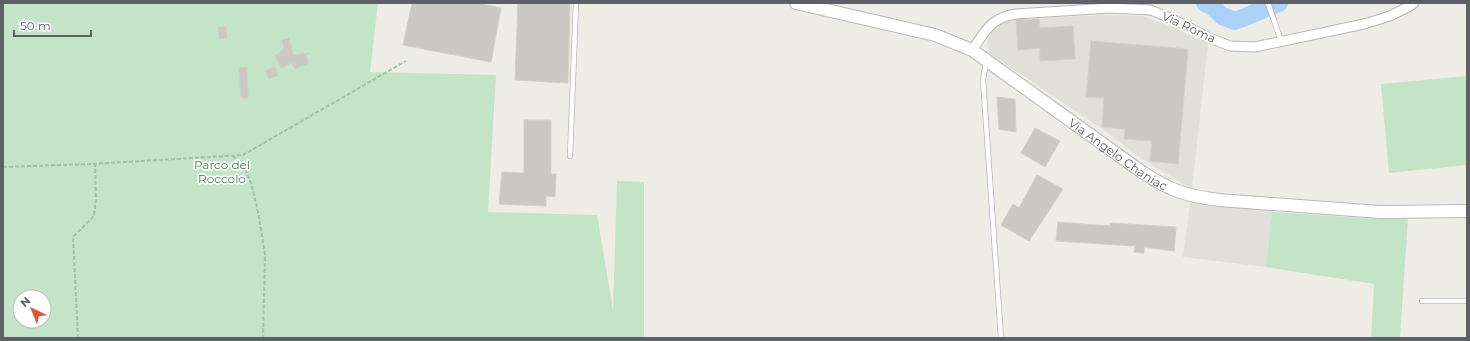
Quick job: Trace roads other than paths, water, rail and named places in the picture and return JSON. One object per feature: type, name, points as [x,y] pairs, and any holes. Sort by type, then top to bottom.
[{"type":"street","name":"Via Angelo Chaniac","points":[[796,3],[935,35],[972,50],[1142,172],[1165,187],[1178,192],[1202,198],[1219,200],[1380,212],[1467,211]]},
{"type":"street","name":"Via Roma","points":[[972,50],[991,24],[1007,15],[1110,8],[1151,10],[1183,24],[1207,37],[1230,46],[1255,47],[1364,24],[1390,16],[1414,3]]},
{"type":"lane","points":[[570,156],[576,3]]},
{"type":"lane","points":[[1268,3],[1281,41]]},
{"type":"lane","points":[[987,60],[983,80],[1001,338]]},
{"type":"lane","points":[[1422,301],[1467,301]]},
{"type":"waterway","points":[[1205,3],[1213,7],[1222,16],[1235,21],[1279,3]]},
{"type":"park label","name":"Parco del Roccolo","points":[[222,171]]}]
